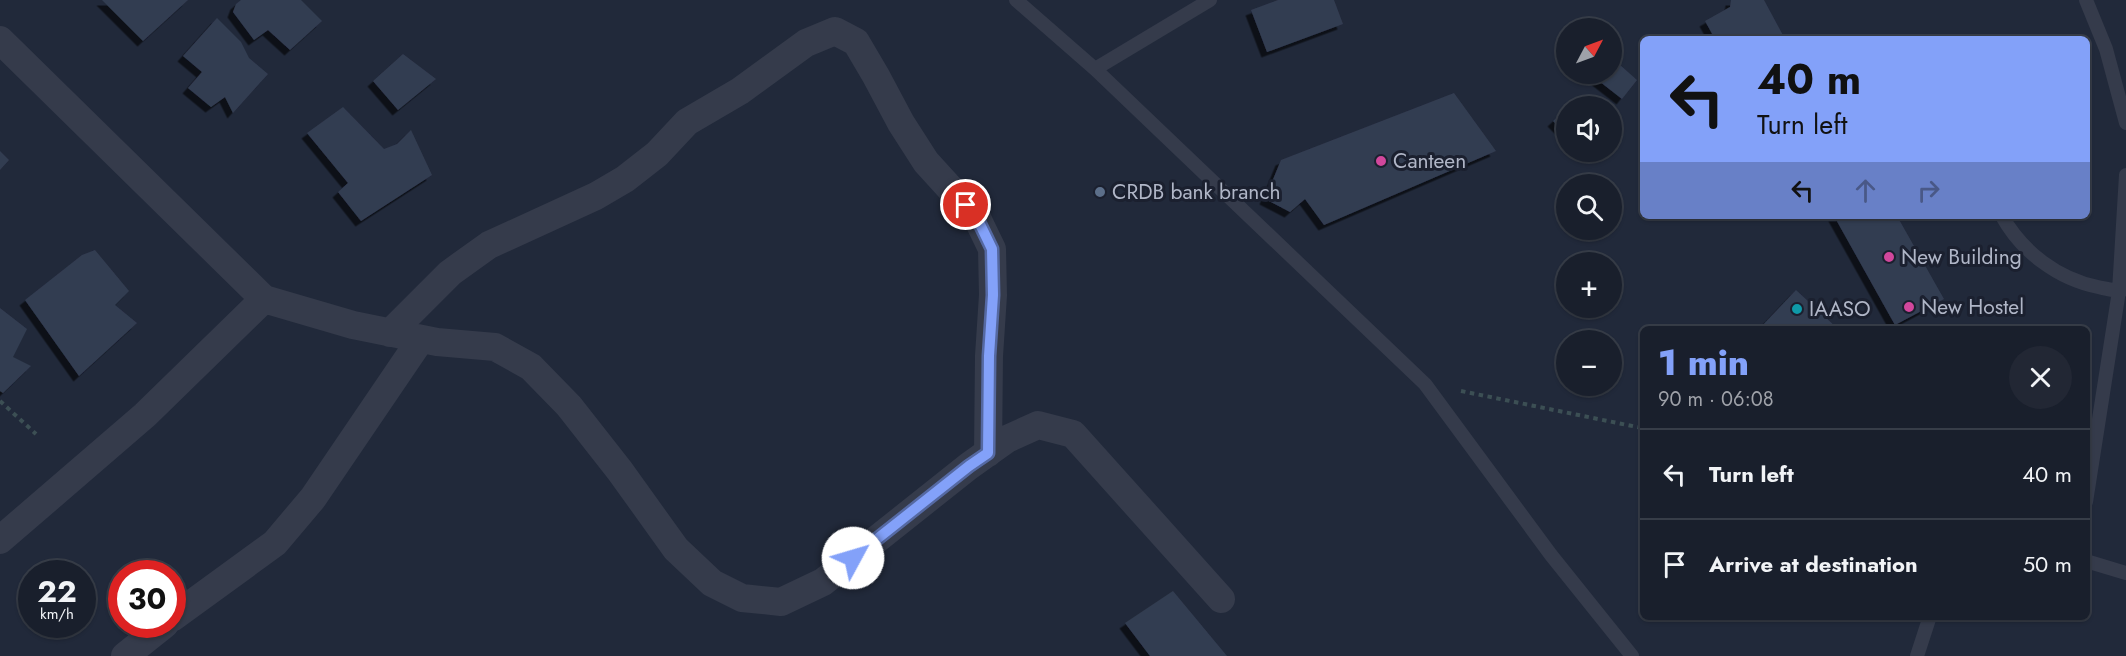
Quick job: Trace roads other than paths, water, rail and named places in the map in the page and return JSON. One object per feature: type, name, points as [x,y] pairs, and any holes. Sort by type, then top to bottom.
[{"type":"street","points":[[390,333],[450,273],[489,245],[596,196],[625,179],[657,154],[687,122],[740,91],[806,43],[835,31],[856,42],[901,123],[926,162],[977,218],[992,249],[993,295],[989,356],[988,453]]},
{"type":"street","points":[[0,40],[264,299],[353,326],[421,339],[495,348],[531,367],[569,406],[620,471],[676,549],[712,583],[742,598],[781,602],[823,582],[969,466],[1007,439],[1038,425],[1073,434],[1221,599]]},
{"type":"street","points":[[0,540],[145,415],[264,299]]},
{"type":"street","points":[[186,608],[275,543],[313,498],[421,339]]},
{"type":"street","points":[[125,656],[148,638]]},
{"type":"lane","points":[[1016,0],[1095,69],[1425,384],[1551,555],[1632,656]]},
{"type":"lane","points":[[1095,69],[1210,0]]},
{"type":"lane","points":[[2086,0],[2106,49],[2126,123]]},
{"type":"lane","points":[[2090,479],[2123,290],[2126,175]]},
{"type":"lane","points":[[2004,219],[2012,233],[2043,263],[2082,284],[2123,290]]},
{"type":"lane","points":[[2090,562],[2126,573]]},
{"type":"lane","points":[[1917,656],[1929,620]]},
{"type":"place","name":"Canteen","points":[[1381,161]]},
{"type":"place","name":"CRDB bank branch","points":[[1100,192]]},
{"type":"place","name":"New Building","points":[[1889,257]]},
{"type":"place","name":"New Hostel","points":[[1909,307]]},
{"type":"place","name":"IAASO","points":[[1797,309]]}]
